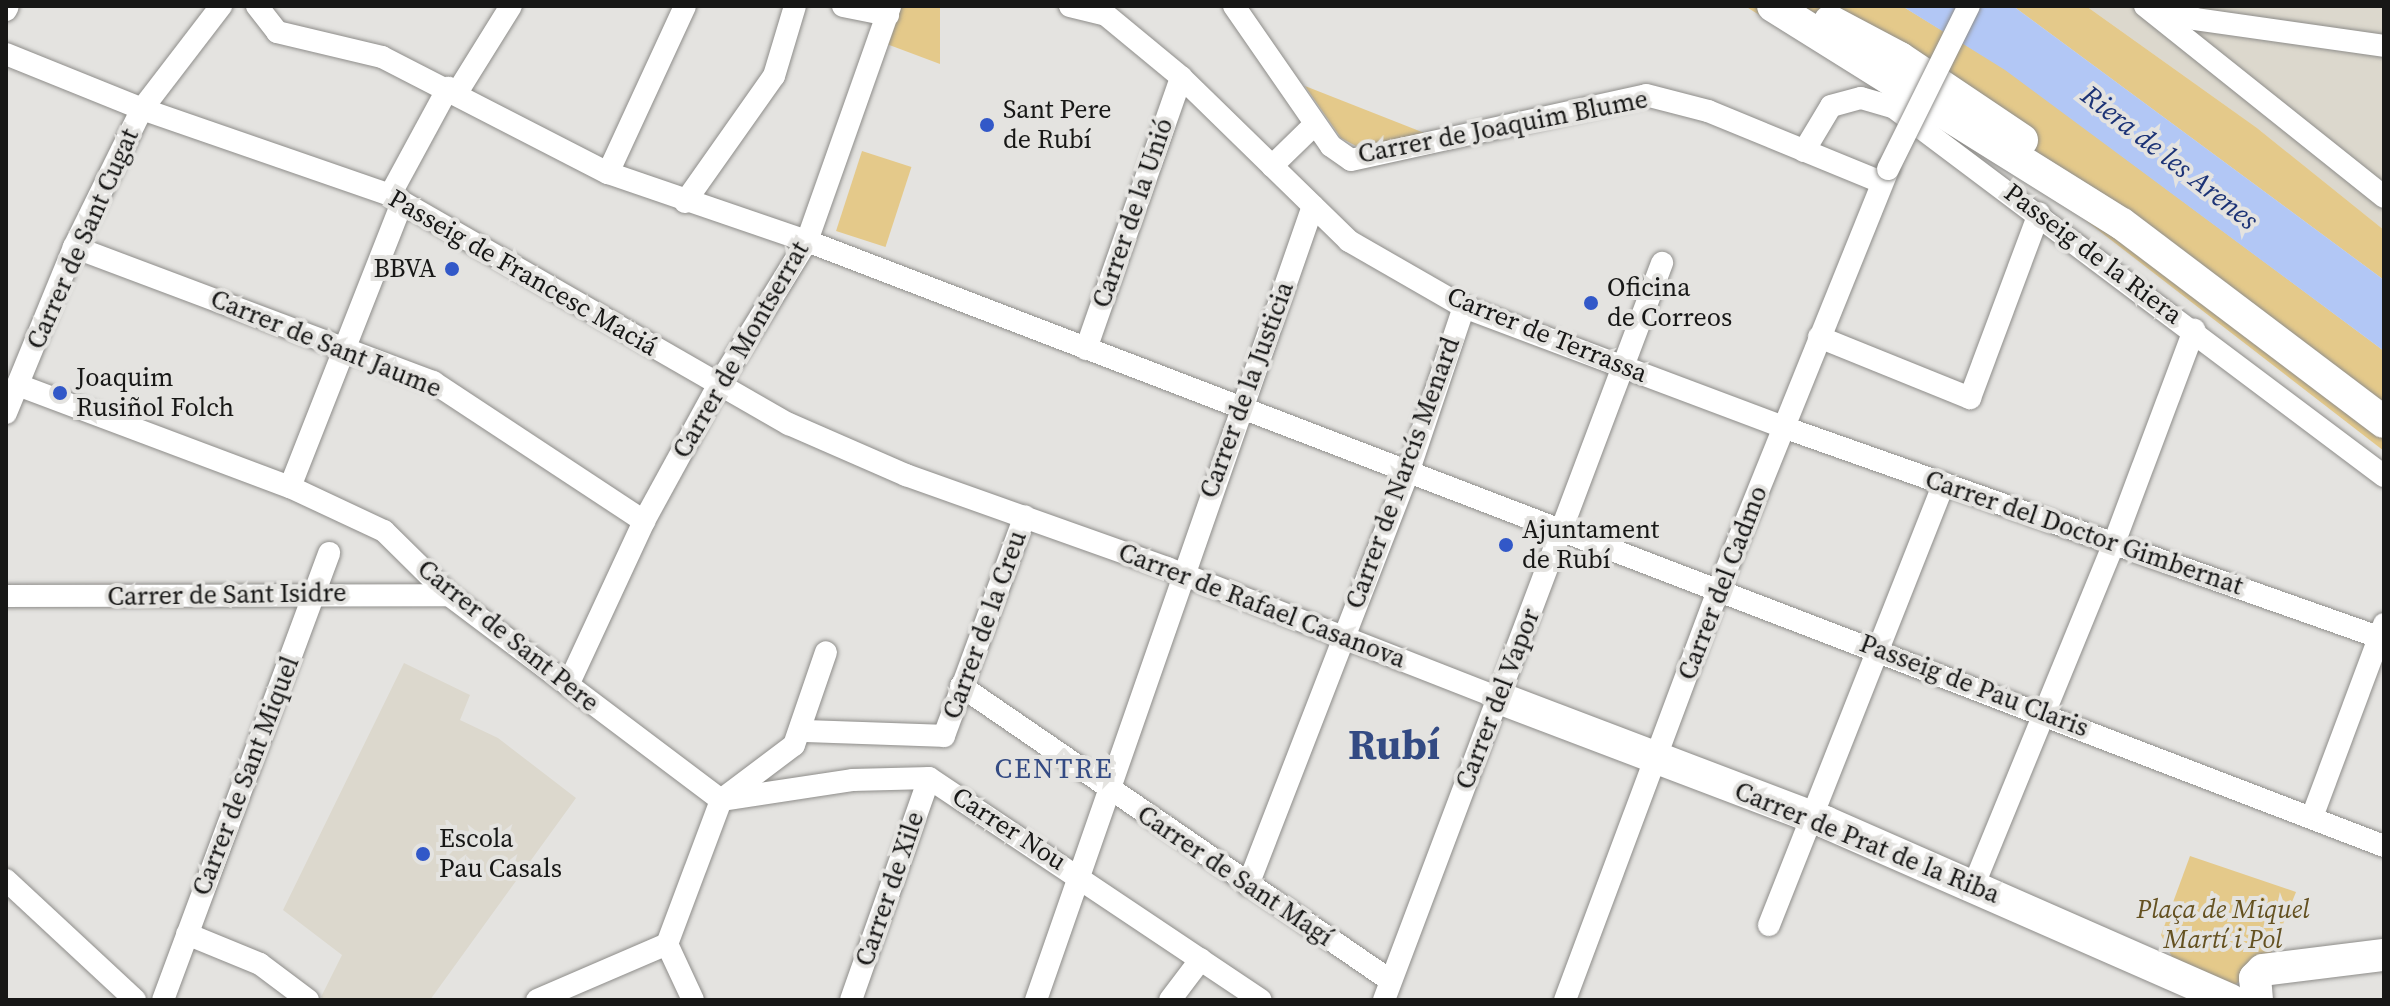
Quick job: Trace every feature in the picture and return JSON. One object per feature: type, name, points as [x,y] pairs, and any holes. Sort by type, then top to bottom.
[{"type":"main road","points":[[1773,6],[2122,224],[2384,422]]},
{"type":"main road","points":[[1803,6],[1973,105],[2085,187],[2122,224]]},
{"type":"main road","name":"Carrer de Prat de la Riba","points":[[1499,698],[1812,819],[2230,1000]]},
{"type":"main road","points":[[2257,1000],[2255,978],[2263,970],[2384,955]]},
{"type":"street","name":"Carrer de Sant Cugat","points":[[6,413],[74,247],[142,109],[221,6]]},
{"type":"street","name":"Passeig de Pau Claris","points":[[257,6],[277,32],[382,57],[448,88],[608,173],[685,202],[807,241],[1408,473],[1562,528],[2046,713],[2384,846]]},
{"type":"street","points":[[290,487],[396,199],[448,88],[458,91],[511,6]]},
{"type":"street","points":[[608,173],[685,6]]},
{"type":"street","points":[[685,202],[774,76],[795,6]]},
{"type":"street","points":[[843,6],[889,11]]},
{"type":"street","name":"Carrer de Terrassa","points":[[1070,6],[1106,15],[1181,77],[1349,241],[1464,307],[1783,427]]},
{"type":"street","points":[[1234,6],[1315,124],[1272,166]]},
{"type":"street","name":"Carrer del Cadmo","points":[[1565,1000],[1719,588],[1884,175],[1969,6]]},
{"type":"street","points":[[2145,6],[2384,197]]},
{"type":"street","points":[[2160,6],[2221,23],[2384,46]]},
{"type":"street","name":"Carrer de Montserrat","points":[[568,685],[644,521],[719,384],[807,241],[889,11]]},
{"type":"street","points":[[2217,66],[2206,48],[2208,34],[2221,23]]},
{"type":"street","name":"Passeig de Francesc Maciá","points":[[6,54],[142,109],[396,199],[789,424],[906,475],[1025,516]]},
{"type":"street","name":"Carrer de la Unió","points":[[1086,349],[1181,77]]},
{"type":"street","name":"Carrer de Joaquim Blume","points":[[1315,124],[1331,146],[1351,160],[1646,95],[1673,98],[1804,151],[1884,175]]},
{"type":"street","name":"Passeig de la Riera","points":[[1804,151],[1831,106],[1861,98],[1893,107],[2039,213],[2384,476]]},
{"type":"street","name":"Carrer de la Justicia","points":[[1036,1000],[1107,789],[1313,206]]},
{"type":"street","points":[[1819,337],[1970,398],[2039,213]]},
{"type":"street","name":"Carrer de Sant Jaume","points":[[74,247],[433,382],[644,521]]},
{"type":"street","name":"Carrer del Vapor","points":[[1388,991],[1562,528],[1626,368],[1662,263]]},
{"type":"street","name":"Carrer de Narcís Menard","points":[[1248,885],[1341,638],[1408,473],[1464,307]]},
{"type":"street","points":[[1973,887],[2114,543],[2194,330]]},
{"type":"street","name":"Carrer de Sant Pere","points":[[18,385],[290,487],[384,531],[449,595],[721,800]]},
{"type":"street","name":"Carrer del Doctor Gimbernat","points":[[1783,427],[2383,633]]},
{"type":"street","points":[[1769,925],[1944,483]]},
{"type":"street","name":"Carrer de Rafael Casanova","points":[[1025,516],[1499,698]]},
{"type":"street","name":"Carrer de la Creu","points":[[802,731],[944,736],[1025,516]]},
{"type":"street","name":"Carrer de Sant Miquel","points":[[163,1000],[329,553]]},
{"type":"street","name":"Carrer de Sant Isidre","points":[[6,596],[312,592],[449,595]]},
{"type":"street","points":[[2312,817],[2383,633]]},
{"type":"street","points":[[693,1000],[667,944],[721,800],[794,745],[802,731],[826,652]]},
{"type":"street","name":"Carrer de Sant Magí","points":[[961,686],[1248,885],[1388,991]]},
{"type":"street","name":"Carrer Nou","points":[[721,800],[853,780],[929,778],[1080,876],[1261,1000]]},
{"type":"street","name":"Carrer de Xile","points":[[851,1000],[929,778]]},
{"type":"street","points":[[6,880],[135,1000]]},
{"type":"street","points":[[187,934],[260,964],[308,1000]]},
{"type":"street","points":[[537,1000],[667,944]]},
{"type":"street","points":[[1170,1000],[1201,959]]},
{"type":"shaded area","points":[[2086,6],[2384,6],[2384,230],[2257,128]]},
{"type":"shaded area","name":"Escola Pau Casals","points":[[404,663],[470,695],[460,720],[498,738],[576,798],[430,1000],[325,1000],[321,997],[342,955],[283,910]]},
{"type":"green space","points":[[898,6],[940,8],[940,64],[884,43]]},
{"type":"green space","points":[[1745,6],[1902,6],[2005,69],[2384,351],[2384,451],[2080,216]]},
{"type":"green space","points":[[2013,6],[2086,6],[2257,128],[2384,230],[2384,280]]},
{"type":"green space","points":[[1305,86],[1427,134],[1369,149],[1356,146],[1341,138]]},
{"type":"green space","points":[[862,151],[911,167],[885,247],[836,231]]},
{"type":"green space","name":"Plaça de Miquel Martí i Pol","points":[[2190,856],[2296,892],[2268,961],[2229,989],[2177,967],[2161,935]]},
{"type":"water","name":"Riera de les Arenes","points":[[1902,6],[2013,6],[2384,280],[2384,351],[2005,70]]},
{"type":"place","name":"Sant Pere de Rubí","points":[[987,125]]},
{"type":"place","name":"BBVA","points":[[452,269]]},
{"type":"place","name":"Oficina de Correos","points":[[1591,303]]},
{"type":"place","name":"Joaquim Rusiñol Folch","points":[[60,393]]},
{"type":"place","name":"Ajuntament de Rubí","points":[[1506,545]]},
{"type":"place","name":"Escola Pau Casals","points":[[423,854]]},
{"type":"district","name":"Rubí","points":[[1394,744]]},
{"type":"district","name":"CENTRE","points":[[1054,768]]}]
